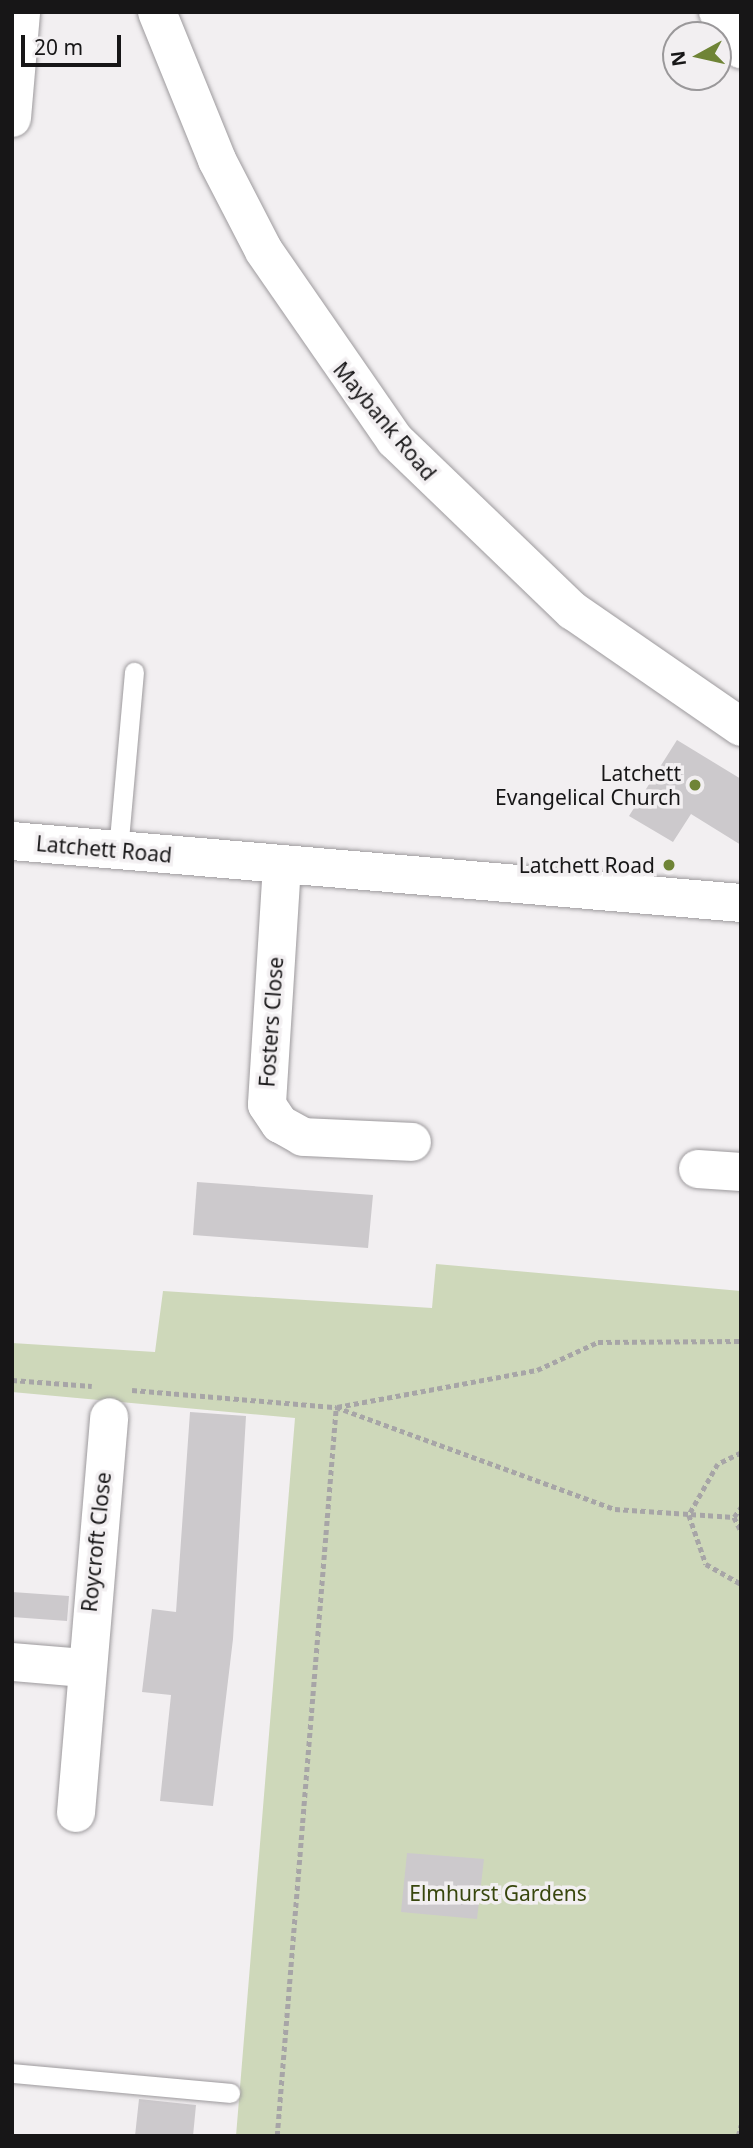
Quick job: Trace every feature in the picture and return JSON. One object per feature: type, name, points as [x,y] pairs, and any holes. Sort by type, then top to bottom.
[{"type":"street","name":"Maybank Road","points":[[157,12],[217,160],[264,251],[395,440],[573,611],[741,727]]},
{"type":"street","points":[[718,12],[741,49]]},
{"type":"street","points":[[12,118],[18,13]]},
{"type":"street","name":"Latchett Road","points":[[12,841],[741,903]]},
{"type":"street","name":"Fosters Close","points":[[282,865],[267,1105],[281,1124],[303,1137],[412,1142]]},
{"type":"street","points":[[698,1169],[741,1172]]},
{"type":"street","name":"Roycroft Close","points":[[76,1813],[83,1668],[112,1398]]},
{"type":"street","points":[[12,1662],[83,1668]]},
{"type":"lane","points":[[118,850],[134,672]]},
{"type":"lane","points":[[12,2073],[230,2093]]},
{"type":"path","points":[[12,1380],[112,1398],[336,1407],[537,1370],[598,1342],[741,1341]]},
{"type":"path","points":[[336,1407],[615,1509],[734,1517]]},
{"type":"path","points":[[277,2136],[336,1407]]},
{"type":"path","points":[[741,1453],[718,1464],[690,1515],[706,1564],[741,1584]]},
{"type":"path","points":[[734,1517],[741,1507]]},
{"type":"path","points":[[734,1517],[741,1531]]},
{"type":"path","points":[[738,2136],[741,2125]]},
{"type":"green space","name":"Elmhurst Gardens","points":[[436,1264],[741,1291],[741,2136],[236,2136],[295,1418],[12,1392],[12,1343],[155,1352],[163,1291],[432,1308]]},
{"type":"building","name":"Latchett Evangelical Church","points":[[677,740],[741,779],[741,845],[691,814],[673,842],[629,816]]},
{"type":"building","points":[[197,1182],[373,1195],[368,1248],[193,1235]]},
{"type":"building","points":[[190,1412],[246,1416],[233,1639],[213,1806],[160,1801],[171,1695],[142,1692],[152,1609],[176,1612]]},
{"type":"building","points":[[12,1592],[69,1596],[67,1621],[12,1617]]},
{"type":"building","points":[[407,1853],[484,1859],[477,1919],[401,1912]]},
{"type":"building","points":[[139,2099],[196,2105],[193,2136],[135,2136]]},
{"type":"place","name":"Latchett Evangelical Church","points":[[695,785]]},
{"type":"place","name":"Latchett Road","points":[[669,865]]}]
